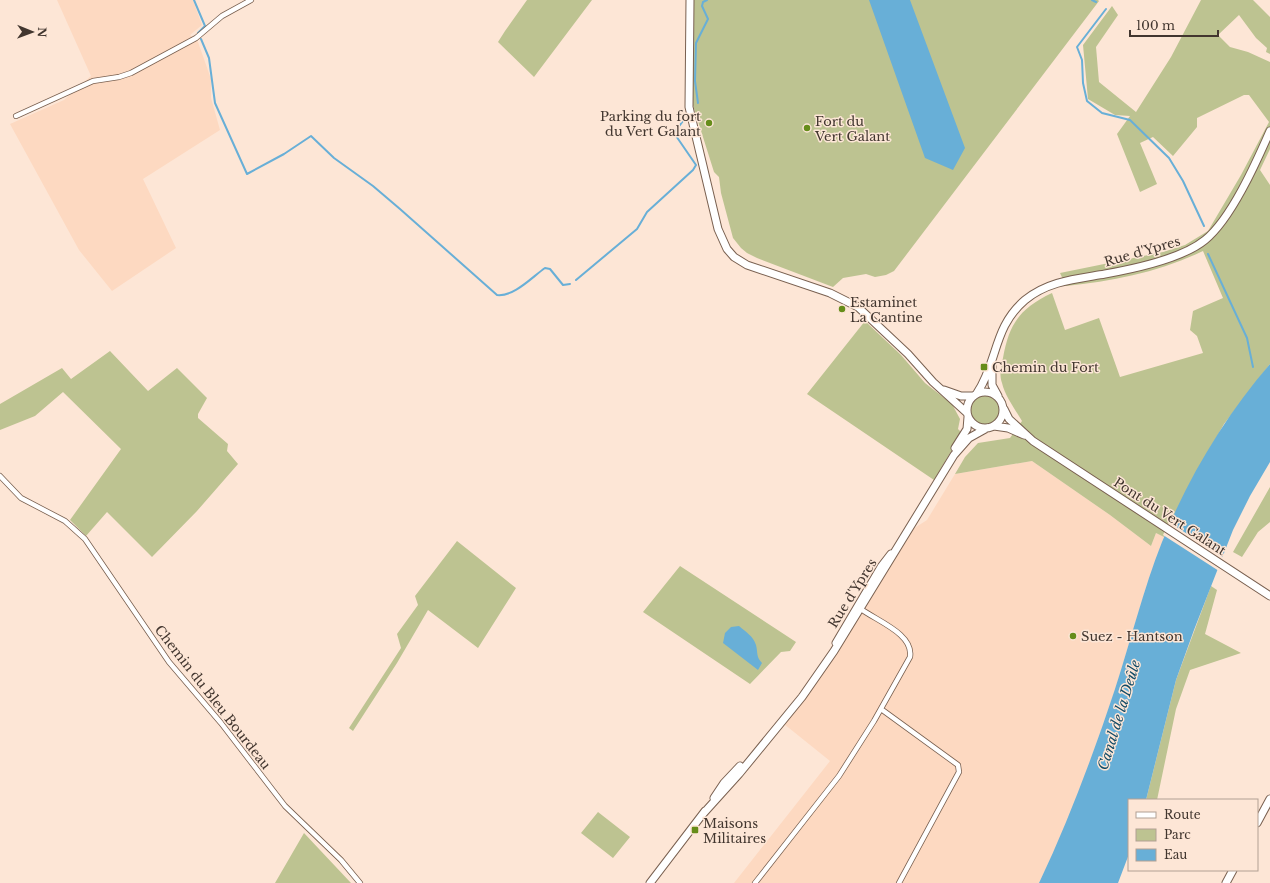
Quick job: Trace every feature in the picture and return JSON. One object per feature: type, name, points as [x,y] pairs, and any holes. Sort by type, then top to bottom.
[{"type":"main road","points":[[690,0],[689,107],[718,229],[724,244],[731,254],[752,267],[830,293],[858,307],[908,354],[937,386],[968,415],[977,426],[1008,428],[1033,440]]},
{"type":"main road","name":"Rue d'Ypres","points":[[975,394],[993,355],[999,336],[1009,317],[1024,301],[1042,289],[1065,281],[1145,265],[1188,250],[1205,240],[1218,227],[1233,204],[1270,131]]},
{"type":"main road","name":"Rue d'Ypres","points":[[993,355],[992,382],[998,396]]},
{"type":"main road","points":[[937,386],[958,395],[989,392],[998,396],[1009,419],[1033,440]]},
{"type":"main road","points":[[968,415],[968,402],[975,394]]},
{"type":"main road","points":[[990,427],[1001,419],[1004,409]]},
{"type":"main road","name":"Rue d'Ypres","points":[[650,883],[702,815],[724,783],[755,752],[805,693],[827,661],[861,609],[945,470],[967,429],[968,415]]},
{"type":"main road","name":"Rue d'Ypres","points":[[945,470],[963,444],[975,433],[990,427]]},
{"type":"main road","name":"Pont du Vert Galant","points":[[1033,440],[1270,596]]},
{"type":"main road","name":"Rue d'Ypres","points":[[827,661],[843,628],[880,567],[903,540]]},
{"type":"main road","points":[[1258,822],[1270,799]]},
{"type":"main road","points":[[1226,883],[1232,871]]},
{"type":"street","points":[[16,116],[93,81],[119,78],[131,73],[196,38],[222,16],[251,0]]},
{"type":"street","name":"Chemin du Bleu Bourdeau","points":[[0,476],[21,498],[65,521],[85,539],[169,662],[221,722],[286,806],[341,860],[360,883]]},
{"type":"street","points":[[755,883],[839,776],[881,709],[910,657],[911,651],[906,639],[861,609]]},
{"type":"street","points":[[881,709],[958,765],[959,772],[899,883]]},
{"type":"shaded area","points":[[57,0],[193,0],[202,25],[190,35],[198,42],[211,79],[211,98],[220,130],[143,179],[176,248],[112,291],[79,250],[10,124],[64,100],[91,76]]},
{"type":"shaded area","points":[[1032,461],[1110,515],[1151,546],[1156,533],[1164,537],[1147,584],[1115,690],[1081,787],[1066,826],[1039,883],[734,883],[830,761],[784,724],[804,701],[831,661],[913,529],[927,520],[955,474]]},
{"type":"green space","points":[[527,0],[592,0],[534,77],[498,42]]},
{"type":"green space","points":[[693,0],[1099,1],[894,271],[886,275],[875,277],[866,274],[843,278],[833,287],[757,258],[741,248],[733,238],[721,193],[719,177],[714,172],[691,99]]},
{"type":"green space","points":[[1201,0],[1253,0],[1270,17],[1270,54],[1266,52],[1267,48],[1256,38],[1239,15],[1218,35],[1230,47],[1248,52],[1270,62],[1270,149],[1260,170],[1270,185],[1270,364],[1224,424],[1191,482],[1164,537],[1156,533],[1151,546],[1110,515],[1032,461],[955,474],[965,457],[978,443],[1010,438],[1022,421],[1003,388],[1000,374],[1001,367],[1009,336],[1018,318],[1032,305],[1052,293],[1065,330],[1099,318],[1120,377],[1203,353],[1197,336],[1190,330],[1193,311],[1223,298],[1203,251],[1170,265],[1153,270],[1101,281],[1066,286],[1060,273],[1163,252],[1185,245],[1208,231],[1241,175],[1269,122],[1249,95],[1244,95],[1197,118],[1197,127],[1173,156],[1153,137],[1140,143],[1157,184],[1140,192],[1117,134],[1130,116],[1115,115],[1088,99],[1083,45],[1112,6],[1118,15],[1096,47],[1099,82],[1136,112],[1171,57]]},
{"type":"green space","points":[[865,321],[901,355],[925,383],[952,404],[960,419],[958,429],[962,433],[934,480],[807,394]]},
{"type":"green space","points":[[110,351],[148,391],[177,368],[207,398],[198,414],[198,418],[228,444],[227,451],[238,464],[197,511],[152,557],[107,512],[86,536],[70,520],[121,449],[63,392],[35,416],[0,430],[0,404],[62,368],[71,379]]},
{"type":"green space","points":[[985,395],[996,399],[1000,410],[996,421],[985,425],[974,421],[970,410],[974,399]]},
{"type":"green space","points":[[1270,487],[1270,522],[1258,532],[1242,557],[1233,552]]},
{"type":"green space","points":[[457,541],[516,588],[478,648],[428,610],[397,663],[353,731],[349,728],[401,648],[397,634],[418,605],[415,596]]},
{"type":"green space","points":[[680,566],[796,642],[790,651],[781,652],[750,684],[643,612]]},
{"type":"green space","points":[[1211,586],[1217,590],[1205,634],[1241,653],[1190,670],[1176,709],[1157,799],[1146,799],[1176,680]]},
{"type":"green space","points":[[598,812],[630,837],[613,858],[581,833]]},
{"type":"green space","points":[[304,833],[351,883],[275,883]]},
{"type":"water","points":[[869,0],[910,0],[965,148],[953,170],[925,158]]},
{"type":"water","name":"Canal de la Deûle","points":[[1270,364],[1270,462],[1250,496],[1233,530],[1194,630],[1176,680],[1146,799],[1128,799],[1128,857],[1118,883],[1039,883],[1089,763],[1115,689],[1149,578],[1172,518],[1209,448],[1223,426]]},
{"type":"water","points":[[739,626],[749,634],[755,642],[758,657],[762,663],[758,670],[723,643],[725,633],[731,627]]},
{"type":"pier","points":[[1169,522],[1224,558],[1219,571],[1163,535]]},
{"type":"waterway","points":[[194,0],[205,26],[198,33]]},
{"type":"waterway","points":[[698,103],[695,81],[696,43],[708,19],[702,6],[703,2],[707,0]]},
{"type":"waterway","points":[[1092,0],[1096,2]]},
{"type":"waterway","points":[[1106,9],[1077,47],[1082,60],[1083,83],[1087,101],[1102,113],[1130,120],[1169,158],[1183,181],[1204,226]]},
{"type":"waterway","points":[[201,39],[209,58],[215,103],[247,174],[284,154],[311,136],[334,158],[373,186],[400,209],[497,295],[503,295],[516,290],[545,268],[550,269],[563,285],[570,284]]},
{"type":"waterway","points":[[576,280],[637,229],[647,212],[693,170],[696,165],[674,133],[683,121]]},
{"type":"waterway","points":[[1208,254],[1247,338],[1253,367]]},
{"type":"place","name":"Parking du fort du Vert Galant","points":[[709,123]]},
{"type":"place","name":"Fort du Vert Galant","points":[[807,128]]},
{"type":"place","name":"Estaminet La Cantine","points":[[842,309]]},
{"type":"place","name":"Chemin du Fort","points":[[984,367]]},
{"type":"place","name":"Suez - Hantson","points":[[1073,636]]},
{"type":"place","name":"Maisons Militaires","points":[[695,830]]}]
